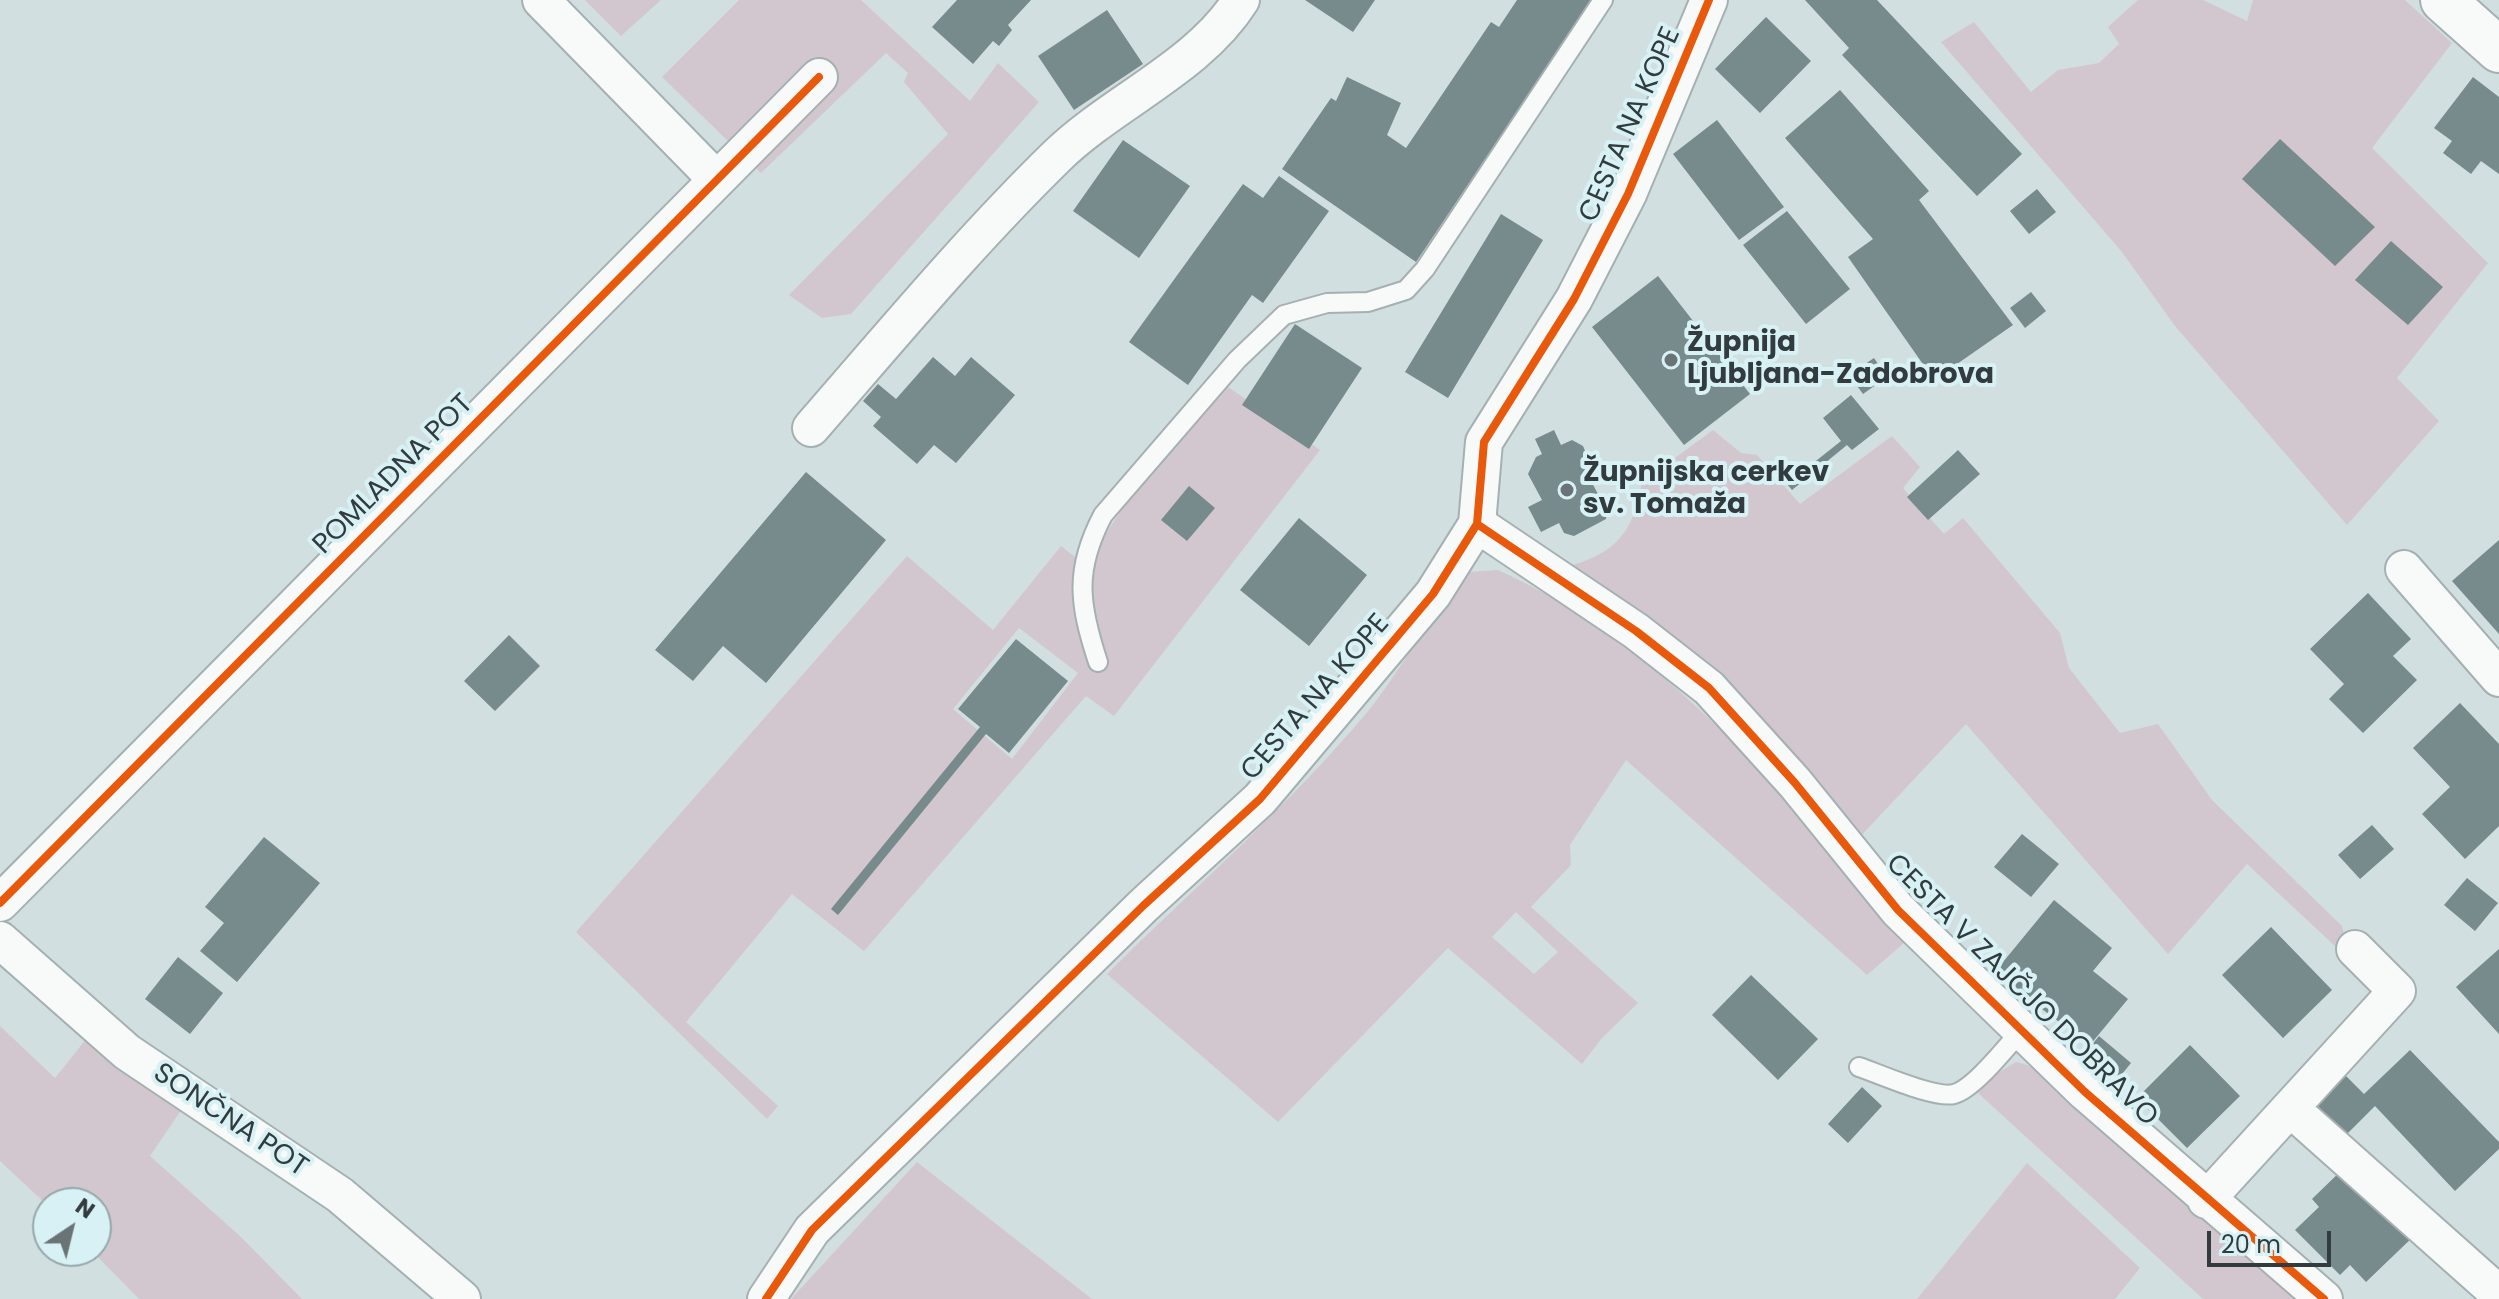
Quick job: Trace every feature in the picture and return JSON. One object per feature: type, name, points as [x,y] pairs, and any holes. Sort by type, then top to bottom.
[{"type":"street","points":[[541,0],[717,180]]},
{"type":"street","points":[[811,428],[925,297],[1056,157],[1100,117],[1205,45],[1241,0]]},
{"type":"street","name":"CESTA NA KOPE","points":[[766,1299],[812,1230],[1144,905],[1260,799],[1433,594],[1477,524],[1484,442],[1574,299],[1621,207],[1709,0]]},
{"type":"street","points":[[2457,4],[2499,50]]},
{"type":"street","name":"POMLADNA POT","points":[[0,903],[819,77]]},
{"type":"street","name":"CESTA V ZAJČJO DOBRAVO","points":[[1477,524],[1636,631],[1709,688],[1795,783],[1898,910],[2206,1200],[2324,1299]]},
{"type":"street","points":[[2404,569],[2499,678]]},
{"type":"street","name":"SONČNA POT","points":[[0,940],[127,1052],[340,1195],[462,1299]]},
{"type":"street","points":[[2206,1200],[2397,991],[2355,949]]},
{"type":"street","points":[[2290,1108],[2499,1294]]},
{"type":"lane","points":[[1098,662],[1086,623],[1081,573],[1089,542],[1103,515],[1200,401],[1284,315],[1327,303],[1368,302],[1406,290],[1425,269],[1603,0]]},
{"type":"lane","points":[[1859,1067],[1939,1093],[1955,1094],[1971,1083],[2022,1030]]},
{"type":"shaded area","points":[[585,0],[661,0],[621,36]]},
{"type":"shaded area","points":[[739,0],[861,0],[970,101],[998,63],[1039,102],[851,314],[822,318],[789,295],[948,134],[904,82],[908,73],[886,53],[761,173],[662,77]]},
{"type":"shaded area","points":[[2138,0],[2203,0],[2247,21],[2253,0],[2405,0],[2452,43],[2372,148],[2488,263],[2397,378],[2439,421],[2347,525],[2175,326],[2122,252],[1941,42],[1974,22],[2031,92],[2058,70],[2099,63],[2119,44],[2108,27]]},
{"type":"shaded area","points":[[1228,387],[1320,450],[1114,716],[1086,696],[864,951],[792,894],[686,1022],[778,1106],[767,1119],[576,932],[907,556],[993,630],[1061,546],[1089,568],[1097,561],[1102,543],[1131,497]],"holes":[[[1019,628],[1078,673],[1012,759],[953,709]]]},
{"type":"shaded area","points":[[1713,430],[1741,453],[1757,455],[1800,504],[1892,436],[1920,467],[1903,488],[1944,534],[1963,518],[2060,633],[2069,668],[2120,733],[2158,724],[2212,800],[2342,926],[2351,961],[2247,864],[2168,954],[1966,724],[1856,841],[1555,570],[1591,558],[1616,542],[1632,518],[1642,482]]},
{"type":"shaded area","points":[[1498,570],[1560,602],[1617,641],[1671,684],[1771,781],[1911,937],[1867,975],[1626,760],[1570,845],[1571,865],[1531,907],[1638,1003],[1602,1038],[1582,1064],[1448,948],[1278,1122],[1107,974],[1274,813],[1339,745],[1382,693],[1442,605],[1469,572]],"holes":[[[1516,912],[1558,952],[1534,974],[1492,937]]]},
{"type":"shaded area","points":[[0,1026],[55,1078],[87,1038],[184,1106],[150,1156],[240,1236],[302,1299],[139,1299],[108,1267],[112,1267],[112,1187],[32,1187],[32,1191],[0,1161]]},
{"type":"shaded area","points":[[2016,1062],[2048,1076],[2063,1088],[2128,1154],[2304,1299],[2203,1299],[1978,1093],[1999,1072]]},
{"type":"shaded area","points":[[917,1162],[1092,1299],[791,1299]]},
{"type":"shaded area","points":[[2027,1163],[2140,1268],[2115,1299],[1917,1299]]},
{"type":"building","points":[[957,0],[1031,0],[1008,25],[1012,30],[999,46],[993,41],[973,64],[932,27]]},
{"type":"building","points":[[1305,0],[1375,0],[1353,32]]},
{"type":"building","points":[[1517,0],[1592,0],[1416,262],[1282,169],[1331,98],[1336,101],[1347,77],[1401,103],[1387,135],[1406,148],[1491,22],[1499,27]]},
{"type":"building","points":[[1805,0],[1877,0],[2022,154],[1977,196],[1842,55],[1849,48]]},
{"type":"building","points":[[1107,10],[1143,64],[1074,110],[1038,56]]},
{"type":"building","points":[[1766,17],[1811,61],[1760,113],[1715,69]]},
{"type":"building","points":[[2473,77],[2499,97],[2499,174],[2481,161],[2471,174],[2443,153],[2452,141],[2434,128]]},
{"type":"building","points":[[1840,90],[1929,191],[1919,200],[2013,325],[1934,380],[1848,257],[1873,239],[1785,138]]},
{"type":"building","points":[[1717,120],[1784,207],[1739,240],[1673,154]]},
{"type":"building","points":[[2280,139],[2375,227],[2335,266],[2242,179]]},
{"type":"building","points":[[1123,140],[1190,186],[1139,258],[1073,211]]},
{"type":"building","points":[[1279,176],[1329,211],[1263,303],[1252,295],[1188,385],[1129,342],[1243,184],[1263,198]]},
{"type":"building","points":[[2037,189],[2056,212],[2029,234],[2010,211]]},
{"type":"building","points":[[1787,211],[1850,289],[1806,324],[1743,245]]},
{"type":"building","points":[[1501,214],[1543,240],[1448,398],[1405,372]]},
{"type":"building","points":[[2391,241],[2443,287],[2408,325],[2355,280]]},
{"type":"building","name":"Župnija Ljubljana-Zadobrova","points":[[1658,276],[1750,394],[1684,445],[1592,327]]},
{"type":"building","points":[[2031,292],[2046,311],[2025,328],[2010,308]]},
{"type":"building","points":[[1295,324],[1362,368],[1309,449],[1242,405]]},
{"type":"building","points":[[933,357],[955,376],[971,357],[1015,395],[956,463],[934,445],[917,464],[873,426],[881,417],[863,401],[878,384],[896,399]]},
{"type":"building","points":[[1874,358],[1887,377],[1863,394],[1849,375]]},
{"type":"building","points":[[1851,395],[1879,429],[1852,450],[1847,445],[1792,490],[1787,484],[1841,441],[1823,418]]},
{"type":"building","name":"Župnijska cerkev sv. Tomaža","points":[[1554,430],[1561,445],[1572,440],[1583,446],[1594,472],[1591,481],[1607,511],[1606,519],[1574,536],[1564,533],[1559,523],[1541,532],[1528,507],[1542,500],[1528,474],[1536,457],[1542,454],[1535,439]]},
{"type":"building","points":[[1958,450],[1980,474],[1928,520],[1907,497]]},
{"type":"building","points":[[806,472],[886,540],[766,683],[723,646],[693,681],[655,650]]},
{"type":"building","points":[[1189,486],[1215,508],[1187,541],[1161,520]]},
{"type":"building","points":[[1299,518],[1367,575],[1309,646],[1240,590]]},
{"type":"building","points":[[2499,540],[2499,634],[2452,581]]},
{"type":"building","points":[[2368,593],[2411,639],[2393,656],[2417,680],[2363,733],[2329,699],[2344,684],[2310,649]]},
{"type":"building","points":[[509,635],[540,666],[495,711],[464,681]]},
{"type":"building","points":[[1016,639],[1068,681],[1009,753],[986,734],[838,915],[831,909],[980,727],[958,709]]},
{"type":"building","points":[[2460,703],[2499,744],[2499,826],[2465,859],[2422,814],[2450,787],[2413,748]]},
{"type":"building","points":[[2372,825],[2394,849],[2360,879],[2338,855]]},
{"type":"building","points":[[2022,834],[2059,864],[2031,897],[1994,867]]},
{"type":"building","points":[[264,837],[320,883],[237,982],[200,951],[224,923],[205,907]]},
{"type":"building","points":[[2467,878],[2498,903],[2475,931],[2444,905]]},
{"type":"building","points":[[2054,900],[2112,948],[2093,971],[2128,999],[2090,1045],[1994,973]]},
{"type":"building","points":[[2271,927],[2332,990],[2283,1038],[2222,975]]},
{"type":"building","points":[[2499,949],[2499,1034],[2456,987]]},
{"type":"building","points":[[178,957],[223,993],[190,1034],[145,999]]},
{"type":"building","points":[[1751,975],[1818,1039],[1778,1080],[1712,1015]]},
{"type":"building","points":[[2099,1036],[2131,1063],[2109,1090],[2077,1063]]},
{"type":"building","points":[[2190,1045],[2240,1096],[2187,1148],[2137,1098]]},
{"type":"building","points":[[2410,1050],[2499,1142],[2499,1149],[2455,1191],[2375,1106],[2345,1136],[2315,1105],[2346,1076],[2364,1094]]},
{"type":"building","points":[[1862,1087],[1882,1106],[1848,1143],[1828,1124]]},
{"type":"building","points":[[2348,1164],[2416,1234],[2366,1282],[2350,1265],[2340,1275],[2295,1230],[2319,1207],[2312,1199]]},
{"type":"cycle path","points":[[766,1299],[812,1230],[1144,905],[1260,799],[1433,594],[1477,524],[1484,442],[1574,299],[1628,194],[1709,0]]},
{"type":"cycle path","points":[[0,903],[819,77]]},
{"type":"cycle path","points":[[1477,524],[1636,631],[1709,688],[1795,783],[1898,910],[2085,1092],[2324,1299]]},
{"type":"place","name":"Župnija Ljubljana-Zadobrova","points":[[1671,360]]},
{"type":"place","name":"Župnijska cerkev sv. Tomaža","points":[[1567,490]]}]
